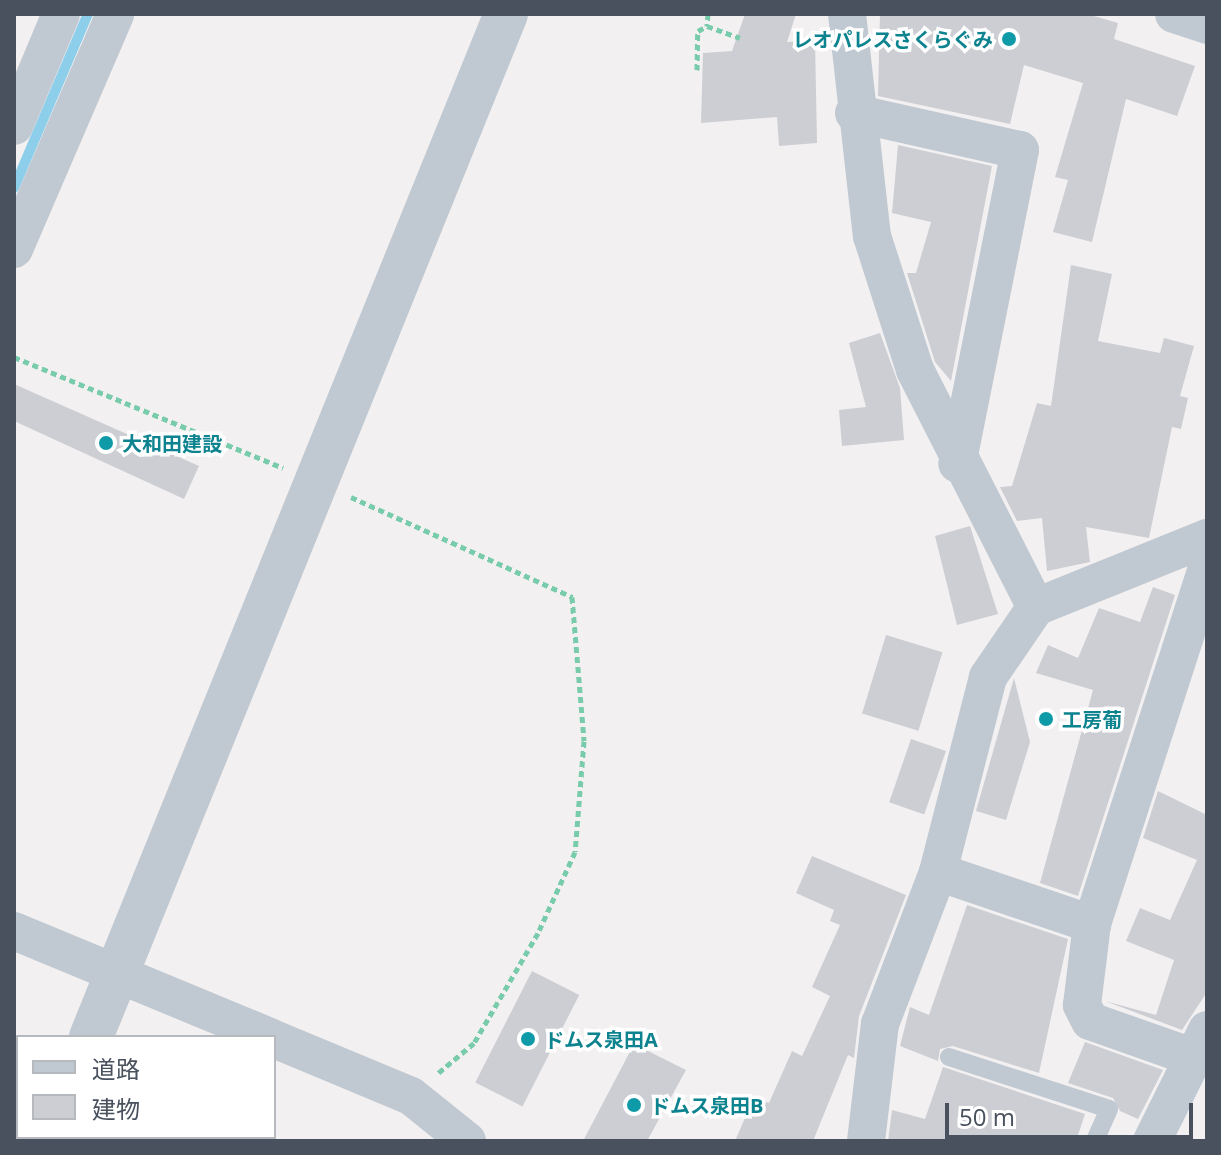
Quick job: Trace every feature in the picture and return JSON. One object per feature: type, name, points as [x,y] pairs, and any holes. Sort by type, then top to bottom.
[{"type":"street","points":[[14,126],[61,14]]},
{"type":"street","points":[[14,249],[115,14]]},
{"type":"street","points":[[92,1035],[506,14]]},
{"type":"street","points":[[847,14],[854,113],[872,236],[915,370],[957,464],[1036,607]]},
{"type":"street","points":[[1174,14],[1207,25]]},
{"type":"street","points":[[854,113],[1020,150],[957,464]]},
{"type":"street","points":[[866,1141],[880,1024],[938,872],[988,677],[1036,607],[1207,538]]},
{"type":"street","points":[[1152,1141],[1200,1058],[1090,1021],[1082,1005],[1092,924],[1207,568]]},
{"type":"street","points":[[938,872],[1092,924]]},
{"type":"street","points":[[14,931],[265,1035]]},
{"type":"street","points":[[276,1040],[411,1096],[467,1141]]},
{"type":"lane","points":[[949,1057],[1109,1109],[1095,1141]]},
{"type":"path","points":[[707,26],[708,14]]},
{"type":"path","points":[[697,70],[698,31],[707,26],[740,38]]},
{"type":"path","points":[[14,357],[318,483],[572,597],[584,741],[575,852],[538,933],[474,1043],[411,1096]]},
{"type":"building","points":[[745,14],[796,14],[787,42],[815,40],[817,143],[779,146],[777,117],[701,123],[703,53],[732,51]]},
{"type":"building","points":[[880,14],[1087,14],[1118,23],[1114,39],[1195,66],[1177,116],[1126,99],[1092,242],[1053,232],[1068,180],[1055,177],[1083,83],[1024,65],[1010,124],[878,96]]},
{"type":"building","points":[[898,145],[992,166],[951,381],[935,362],[907,273],[916,273],[931,222],[892,213]]},
{"type":"building","points":[[1071,265],[1112,274],[1098,341],[1160,353],[1164,338],[1194,346],[1180,396],[1188,398],[1181,429],[1172,427],[1149,538],[1086,527],[1090,562],[1047,571],[1042,518],[1017,521],[1000,487],[1012,486],[1037,403],[1051,406]]},
{"type":"building","points":[[880,333],[900,388],[904,440],[842,446],[839,410],[866,407],[849,343]]},
{"type":"building","name":"大和田建設","points":[[14,384],[199,466],[184,499],[14,421]]},
{"type":"building","points":[[970,526],[998,614],[957,625],[935,536]]},
{"type":"building","points":[[1153,587],[1175,595],[1078,896],[1040,883],[1093,690],[1036,673],[1048,645],[1078,658],[1099,608],[1140,622]]},
{"type":"building","points":[[886,635],[942,652],[918,731],[862,713]]},
{"type":"building","points":[[1014,678],[1030,742],[1006,820],[976,811]]},
{"type":"building","points":[[911,739],[946,751],[924,814],[889,802]]},
{"type":"building","points":[[1158,791],[1207,815],[1207,992],[1182,1030],[1105,1001],[1156,1015],[1174,960],[1126,941],[1140,908],[1170,920],[1197,860],[1143,838]]},
{"type":"building","points":[[812,856],[906,895],[859,1016],[854,1058],[848,1055],[813,1141],[735,1141],[754,1097],[769,1103],[792,1051],[802,1056],[830,996],[812,987],[840,925],[830,921],[834,910],[796,893]]},
{"type":"building","points":[[967,905],[1068,939],[1039,1073],[953,1046],[940,1049],[938,1061],[900,1046],[910,1007],[929,1015]]},
{"type":"building","name":"ドムス泉田A","points":[[532,971],[579,995],[522,1106],[475,1082]]},
{"type":"building","points":[[1085,1042],[1163,1070],[1138,1119],[1120,1111],[1113,1098],[1068,1083]]},
{"type":"building","name":"ドムス泉田B","points":[[634,1044],[686,1070],[647,1141],[583,1141]]},
{"type":"building","points":[[943,1067],[1085,1114],[1076,1141],[888,1141],[892,1110],[925,1119]]},
{"type":"waterway","points":[[14,188],[88,14]]},
{"type":"place","name":"レオパレスさくらぐみ","points":[[1009,39]]},
{"type":"place","name":"大和田建設","points":[[106,443]]},
{"type":"place","name":"工房葡","points":[[1046,719]]},
{"type":"place","name":"ドムス泉田A","points":[[528,1039]]},
{"type":"place","name":"ドムス泉田B","points":[[634,1105]]}]
